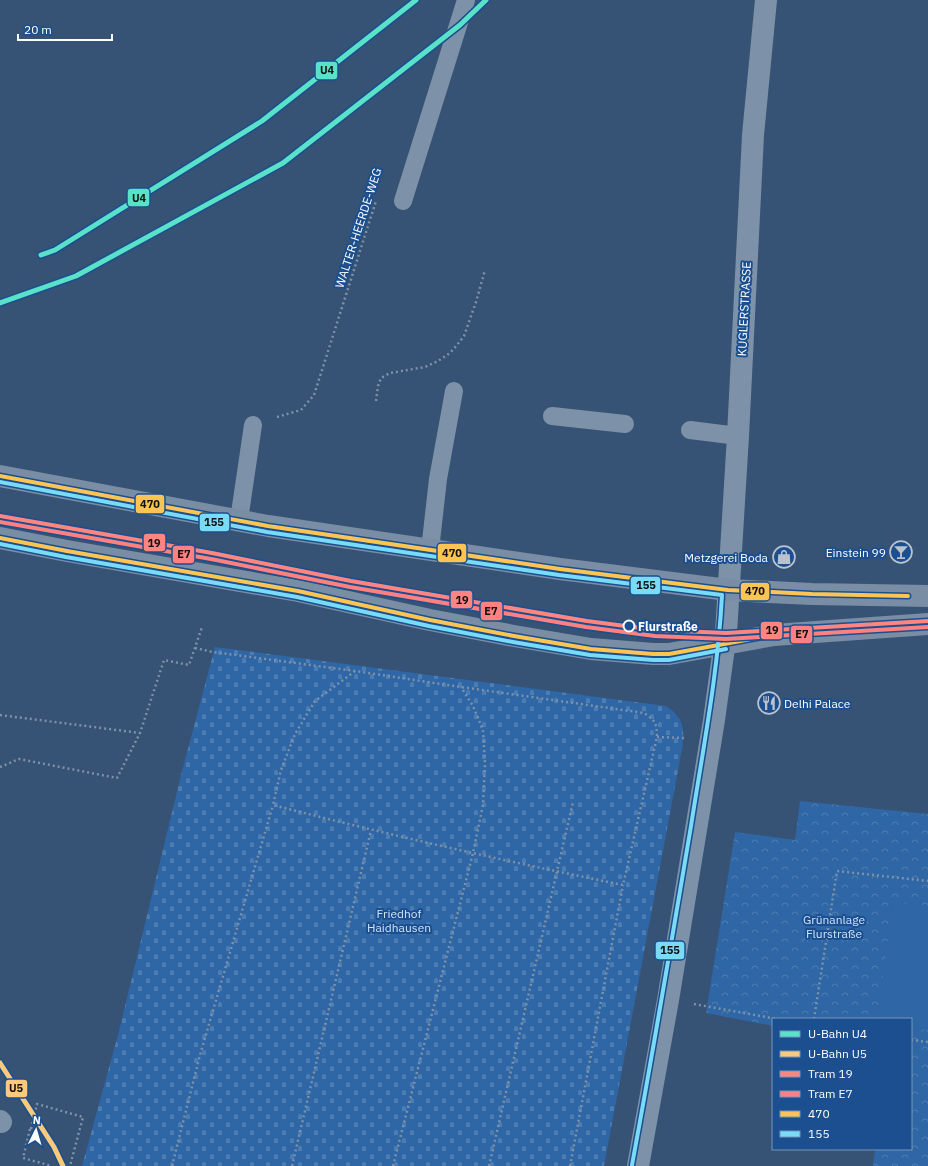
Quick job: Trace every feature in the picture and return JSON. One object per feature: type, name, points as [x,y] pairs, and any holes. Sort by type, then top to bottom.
[{"type":"main road","points":[[0,476],[268,526],[567,570],[728,590],[812,594],[928,596]]},
{"type":"main road","points":[[0,538],[83,554],[298,591],[430,620],[591,649],[669,654],[774,635],[928,624]]},
{"type":"street","name":"KUGLERSTRASSE","points":[[725,644],[738,436],[753,135],[766,0]]},
{"type":"street","points":[[638,1166],[668,1000],[725,644]]},
{"type":"lane","points":[[403,201],[466,0]]},
{"type":"lane","points":[[430,550],[438,479],[454,391]]},
{"type":"lane","points":[[552,416],[625,424]]},
{"type":"lane","points":[[239,520],[253,424]]},
{"type":"lane","points":[[690,430],[738,436]]},
{"type":"path","name":"WALTER-HEERDE-WEG","points":[[253,424],[301,410],[314,395],[378,195]]},
{"type":"path","points":[[376,400],[381,378],[390,373],[425,367],[450,353],[457,345],[464,336],[485,270]]},
{"type":"path","points":[[0,767],[20,759],[117,778],[140,732],[164,660],[189,665],[202,627]]},
{"type":"path","points":[[196,648],[220,653],[644,713],[652,718],[657,727],[657,737],[622,885],[570,1166]]},
{"type":"path","points":[[172,1166],[200,1055],[273,805],[281,770],[294,734],[315,701],[355,671]]},
{"type":"path","points":[[393,1166],[484,805],[485,764],[483,730],[473,706],[461,687]]},
{"type":"path","points":[[0,715],[140,732]]},
{"type":"path","points":[[657,737],[690,738]]},
{"type":"path","points":[[489,1166],[573,802]]},
{"type":"path","points":[[273,805],[372,830],[557,872],[622,885]]},
{"type":"path","points":[[292,1166],[372,830]]},
{"type":"path","points":[[814,1018],[836,872],[928,881]]},
{"type":"path","points":[[668,1000],[772,1018]]},
{"type":"path","points":[[912,1040],[928,1042]]},
{"type":"path","points":[[52,1166],[23,1158],[37,1104],[83,1117],[70,1166]]},
{"type":"path","points":[[25,1128],[31,1130]]},
{"type":"green space","name":"Friedhof Haidhausen","points":[[215,647],[666,706],[677,715],[682,724],[683,730],[682,749],[604,1166],[82,1166],[119,1031],[181,775]]},
{"type":"green space","name":"Grünanlage Flurstraße","points":[[800,801],[928,814],[928,1166],[873,1166],[875,1150],[912,1150],[912,1018],[772,1018],[772,1026],[706,1013],[735,832],[795,840]]},
{"type":"green space","points":[[893,902],[928,906],[928,1030],[912,1028],[912,1018],[877,1018]]},
{"type":"metro line","name":"U4","points":[[41,255],[55,250],[262,121],[416,0]]},
{"type":"metro line","name":"U4","points":[[0,303],[76,276],[283,163],[460,25],[486,0]]},
{"type":"metro line","name":"U5","points":[[0,1063],[54,1147],[63,1166]]},
{"type":"tram line","name":"19","points":[[0,516],[212,553],[351,581],[587,621],[656,630],[726,633],[928,621]]},
{"type":"tram line","name":"E7","points":[[0,522],[211,559],[350,587],[586,627],[655,636],[726,639],[928,627]]},
{"type":"transit line","name":"470","points":[[0,476],[268,526],[560,569],[728,590],[908,596]]},
{"type":"transit line","name":"155","points":[[0,482],[267,532],[559,575],[722,595],[714,682],[705,740],[632,1165]]},
{"type":"transit line","name":"470","points":[[0,538],[298,591],[430,620],[591,649],[669,654],[774,635],[928,624]]},
{"type":"transit line","name":"155","points":[[0,544],[66,557],[297,597],[429,626],[590,655],[669,660],[726,649]]},
{"type":"place","name":"Einstein 99","points":[[901,552]]},
{"type":"place","name":"Metzgerei Boda","points":[[784,557]]},
{"type":"place","name":"Flurstraße","points":[[629,626]]},
{"type":"place","name":"Delhi Palace","points":[[769,703]]}]
